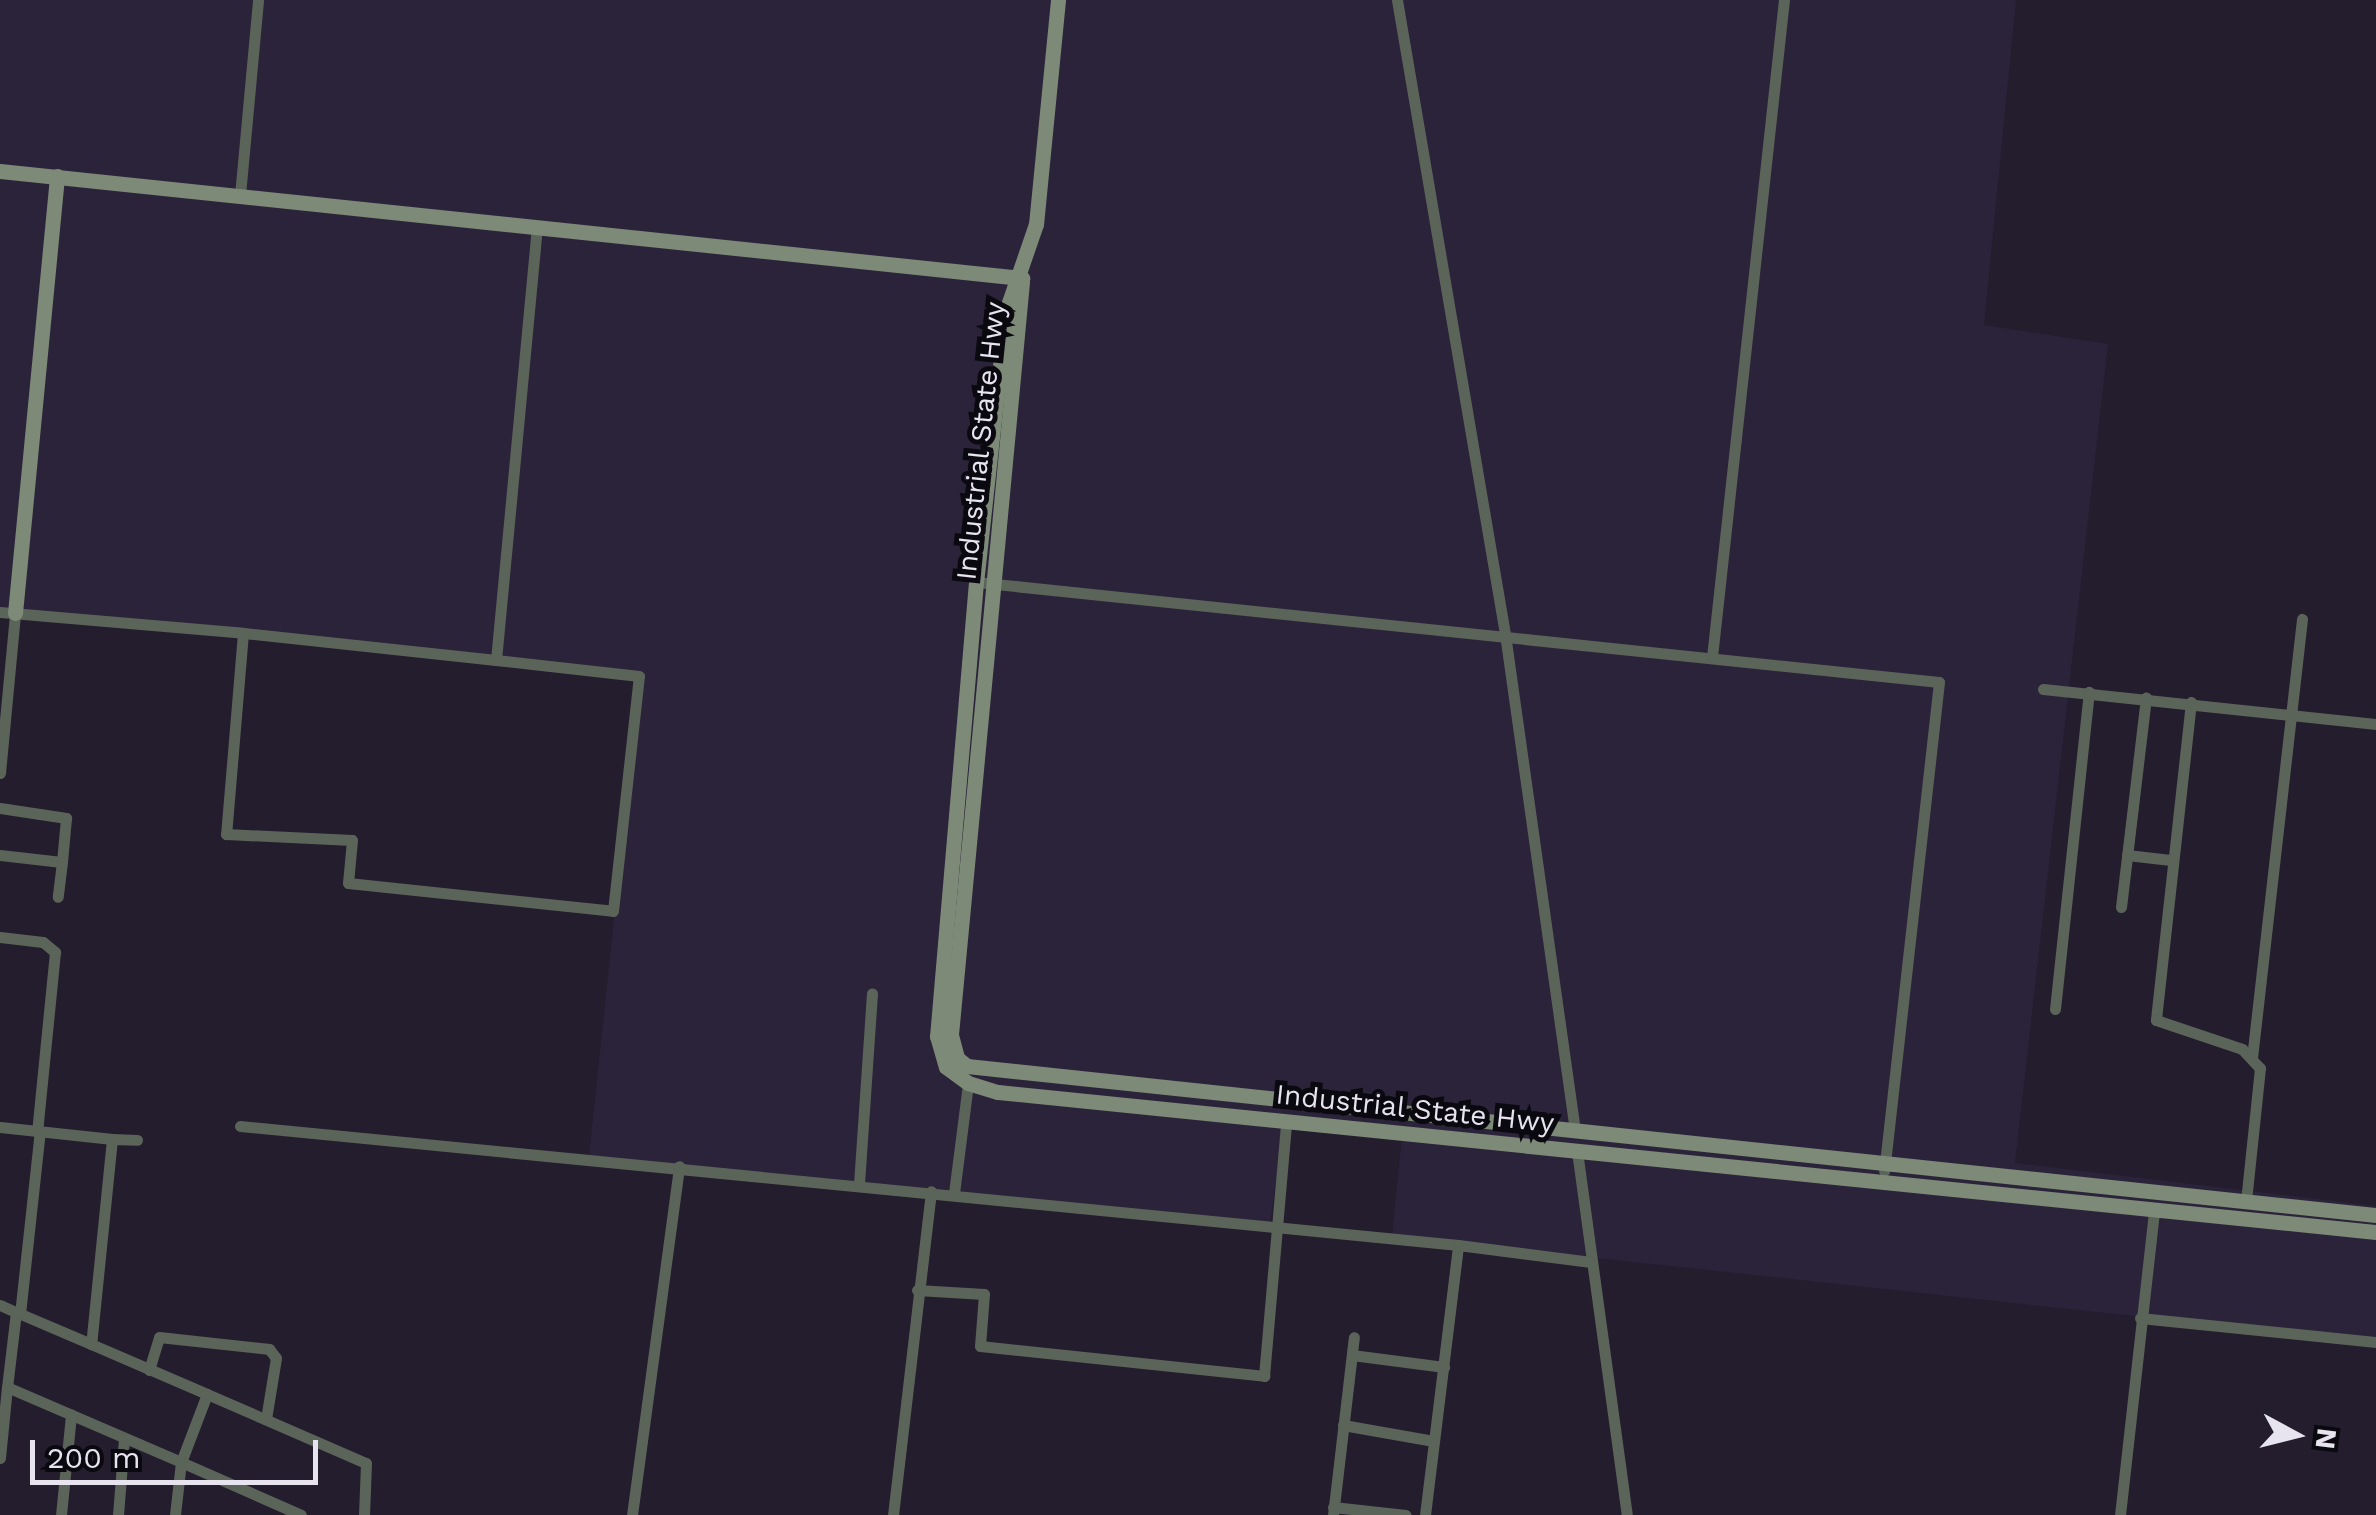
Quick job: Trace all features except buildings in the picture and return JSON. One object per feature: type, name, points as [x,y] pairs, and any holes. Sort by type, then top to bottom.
[{"type":"main road","name":"Industrial State Hwy","points":[[1058,0],[1036,224],[1022,278],[1023,313],[983,582],[936,1036],[946,1067],[968,1084],[1286,1122],[1665,1159],[1884,1172],[2376,1215]]},
{"type":"main road","points":[[0,170],[1022,278]]},
{"type":"main road","points":[[8,612],[57,176]]},
{"type":"main road","name":"Industrial State Hwy","points":[[983,582],[951,1036],[957,1058],[988,1071],[1666,1141],[2154,1210],[2376,1232]]},
{"type":"main road","points":[[1489,1142],[1490,1122]]},
{"type":"main road","points":[[1665,1159],[1666,1141]]},
{"type":"street","points":[[240,196],[258,0]]},
{"type":"street","points":[[1397,0],[1506,637],[1575,1131]]},
{"type":"street","points":[[1712,658],[1784,0]]},
{"type":"street","points":[[496,660],[537,227]]},
{"type":"street","points":[[983,582],[1939,682],[1884,1172]]},
{"type":"street","points":[[0,773],[8,612],[243,633],[639,676],[613,911],[348,884],[352,840],[226,834],[243,633]]},
{"type":"street","points":[[2252,1058],[2302,619]]},
{"type":"street","points":[[2043,688],[2376,724]]},
{"type":"street","points":[[2055,1009],[2089,692]]},
{"type":"street","points":[[2121,908],[2146,697]]},
{"type":"street","points":[[2191,702],[2171,860],[2157,1024],[2229,1043],[2252,1058],[2264,1080],[2246,1202]]},
{"type":"street","points":[[0,808],[66,818],[58,897]]},
{"type":"street","points":[[0,855],[62,862]]},
{"type":"street","points":[[2128,855],[2171,860]]},
{"type":"street","points":[[0,937],[43,942],[55,952],[39,1131],[0,1458]]},
{"type":"street","points":[[859,1184],[872,993]]},
{"type":"street","points":[[954,1193],[968,1084]]},
{"type":"street","points":[[916,1290],[984,1294],[980,1346],[1264,1376],[1286,1122]]},
{"type":"street","points":[[240,1126],[1276,1224],[1591,1262]]},
{"type":"street","points":[[0,1127],[137,1140]]},
{"type":"street","points":[[91,1344],[112,1138]]},
{"type":"street","points":[[1576,1150],[1627,1515]]},
{"type":"street","points":[[632,1515],[679,1166]]},
{"type":"street","points":[[893,1515],[916,1290],[931,1191]]},
{"type":"street","points":[[2120,1515],[2154,1210]]},
{"type":"street","points":[[1425,1515],[1458,1245]]},
{"type":"street","points":[[0,1305],[366,1463],[364,1515]]},
{"type":"street","points":[[2140,1318],[2376,1342]]},
{"type":"street","points":[[148,1370],[158,1337],[269,1348],[276,1358],[266,1419]]},
{"type":"street","points":[[1354,1337],[1333,1511],[1406,1515]]},
{"type":"street","points":[[1352,1355],[1444,1366]]},
{"type":"street","points":[[7,1387],[302,1515]]},
{"type":"street","points":[[175,1515],[181,1462],[207,1394]]},
{"type":"street","points":[[61,1515],[70,1414]]},
{"type":"street","points":[[1343,1425],[1434,1440]]},
{"type":"street","points":[[118,1515],[124,1438]]},
{"type":"shaded area","points":[[0,0],[2016,0],[1984,325],[2108,344],[2015,1163],[2376,1206],[2376,1342],[1392,1236],[1402,1136],[1284,1124],[1270,1225],[589,1156],[639,682],[0,611]]}]
